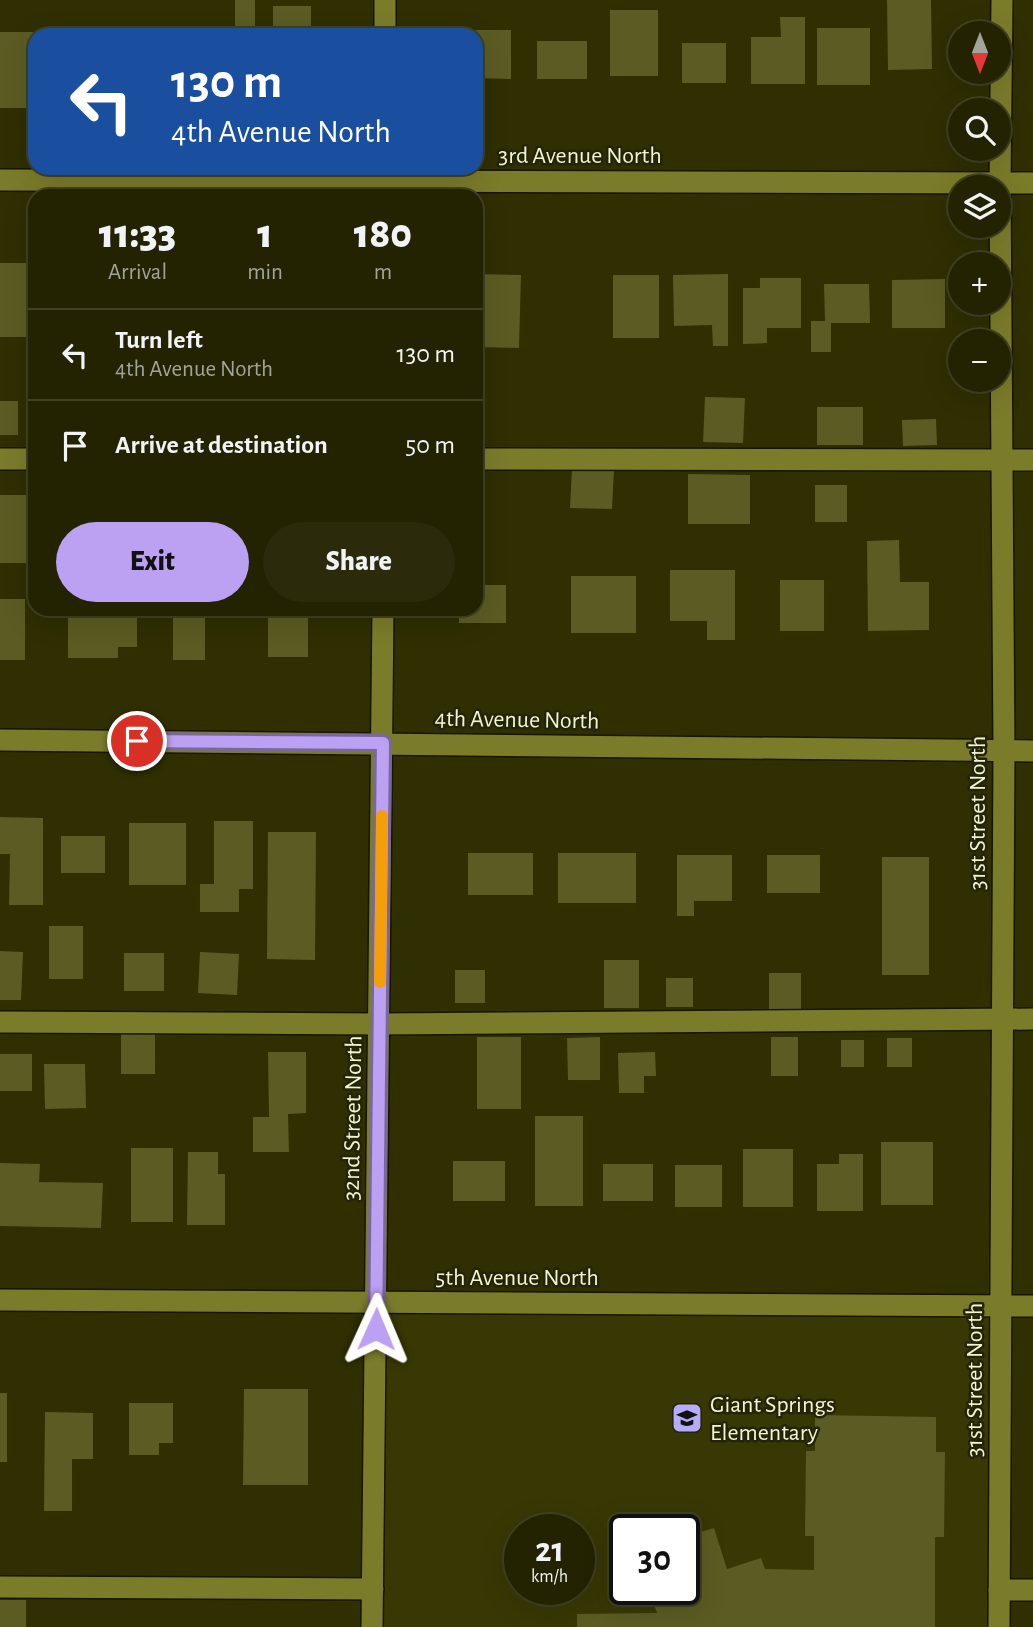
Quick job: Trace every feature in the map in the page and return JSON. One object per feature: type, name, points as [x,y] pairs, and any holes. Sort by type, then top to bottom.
[{"type":"street","points":[[385,0],[385,28]]},
{"type":"street","name":"31st Street North","points":[[1000,175],[1002,0]]},
{"type":"street","name":"3rd Avenue North","points":[[0,180],[948,183]]},
{"type":"street","name":"3rd Avenue North","points":[[1011,183],[1033,183]]},
{"type":"street","name":"31st Street North","points":[[999,1627],[1004,752],[1000,238]]},
{"type":"street","points":[[0,459],[28,459]]},
{"type":"street","points":[[483,459],[1033,460]]},
{"type":"street","name":"32nd Street North","points":[[372,1627],[383,616]]},
{"type":"street","name":"4th Avenue North","points":[[0,740],[1033,751]]},
{"type":"street","points":[[0,1023],[380,1024],[1033,1019]]},
{"type":"street","name":"5th Avenue North","points":[[0,1300],[1033,1307]]},
{"type":"street","points":[[0,1587],[373,1589]]},
{"type":"street","points":[[999,1590],[1033,1590]]},
{"type":"shaded area","name":"Giant Springs Elementary","points":[[376,1303],[1001,1306],[999,1627],[372,1627]]},
{"type":"building","points":[[235,0],[255,0],[255,28],[235,28]]},
{"type":"building","points":[[887,0],[931,0],[932,69],[888,70]]},
{"type":"building","points":[[273,6],[311,6],[311,28],[273,28]]},
{"type":"building","points":[[610,10],[658,10],[658,76],[610,76]]},
{"type":"building","points":[[780,17],[805,17],[805,84],[751,84],[751,37],[781,37]]},
{"type":"building","points":[[817,28],[870,28],[870,85],[817,85]]},
{"type":"building","points":[[483,30],[511,30],[511,79],[483,78]]},
{"type":"building","points":[[0,32],[28,32],[28,108],[0,108]]},
{"type":"building","points":[[537,41],[587,41],[587,79],[537,79]]},
{"type":"building","points":[[682,43],[726,43],[726,83],[682,83]]},
{"type":"building","points":[[0,263],[28,263],[28,337],[0,337]]},
{"type":"building","points":[[483,274],[521,275],[519,348],[483,347]]},
{"type":"building","points":[[728,274],[728,346],[713,346],[712,325],[674,326],[673,275]]},
{"type":"building","points":[[613,275],[659,275],[659,338],[613,338]]},
{"type":"building","points":[[760,278],[801,278],[801,328],[767,328],[767,343],[743,344],[743,288],[760,288]]},
{"type":"building","points":[[945,279],[945,328],[892,328],[892,280]]},
{"type":"building","points":[[824,284],[869,284],[870,323],[831,323],[831,352],[811,352],[811,321],[825,321]]},
{"type":"building","points":[[705,397],[745,398],[743,443],[703,442]]},
{"type":"building","points":[[0,401],[18,401],[18,435],[0,435]]},
{"type":"building","points":[[817,407],[863,407],[863,445],[817,445]]},
{"type":"building","points":[[936,419],[937,445],[903,446],[902,420]]},
{"type":"building","points":[[572,468],[614,469],[612,509],[570,508]]},
{"type":"building","points":[[688,474],[750,475],[750,524],[688,524]]},
{"type":"building","points":[[815,485],[847,485],[847,522],[815,522]]},
{"type":"building","points":[[0,495],[28,495],[28,563],[0,563]]},
{"type":"building","points":[[899,540],[900,582],[929,582],[929,630],[868,631],[867,541]]},
{"type":"building","points":[[670,570],[735,570],[735,640],[707,640],[707,621],[670,621]]},
{"type":"building","points":[[571,576],[636,576],[636,633],[571,633]]},
{"type":"building","points":[[780,580],[824,580],[824,631],[780,631]]},
{"type":"building","points":[[483,585],[506,585],[506,623],[459,623],[459,616],[483,616]]},
{"type":"building","points":[[0,599],[25,599],[25,660],[0,660]]},
{"type":"building","points":[[68,616],[137,616],[137,647],[118,647],[118,658],[68,658]]},
{"type":"building","points":[[173,616],[205,616],[205,660],[173,660]]},
{"type":"building","points":[[268,616],[308,616],[308,657],[268,657]]},
{"type":"building","points":[[0,817],[43,818],[43,905],[9,905],[10,854],[0,854]]},
{"type":"building","points":[[214,821],[253,821],[253,889],[239,889],[239,912],[200,912],[200,884],[214,884]]},
{"type":"building","points":[[129,823],[186,823],[186,885],[129,885]]},
{"type":"building","points":[[268,832],[316,832],[315,960],[267,959]]},
{"type":"building","points":[[61,836],[105,836],[105,873],[61,873]]},
{"type":"building","points":[[468,853],[533,853],[533,895],[468,895]]},
{"type":"building","points":[[558,853],[636,853],[636,903],[558,903]]},
{"type":"building","points":[[677,855],[732,855],[732,901],[694,901],[694,916],[677,916]]},
{"type":"building","points":[[767,855],[820,855],[820,893],[767,893]]},
{"type":"building","points":[[882,857],[929,857],[929,975],[882,975]]},
{"type":"building","points":[[49,926],[83,926],[83,979],[49,979]]},
{"type":"building","points":[[0,951],[23,952],[21,1000],[0,1000]]},
{"type":"building","points":[[200,952],[239,954],[237,995],[198,993]]},
{"type":"building","points":[[124,953],[164,953],[164,991],[124,991]]},
{"type":"building","points":[[604,960],[639,960],[639,1008],[604,1008]]},
{"type":"building","points":[[455,970],[485,970],[485,1003],[455,1003]]},
{"type":"building","points":[[769,973],[801,973],[801,1010],[769,1010]]},
{"type":"building","points":[[666,978],[693,978],[693,1007],[666,1007]]},
{"type":"building","points":[[121,1034],[155,1034],[155,1074],[121,1074]]},
{"type":"building","points":[[477,1037],[521,1037],[521,1109],[477,1109]]},
{"type":"building","points":[[600,1037],[600,1080],[568,1080],[567,1038]]},
{"type":"building","points":[[771,1037],[798,1037],[798,1076],[771,1076]]},
{"type":"building","points":[[887,1038],[912,1038],[912,1067],[887,1067]]},
{"type":"building","points":[[841,1040],[864,1040],[864,1067],[841,1067]]},
{"type":"building","points":[[268,1052],[306,1052],[306,1113],[288,1114],[289,1152],[253,1152],[253,1117],[269,1117]]},
{"type":"building","points":[[655,1052],[656,1076],[644,1076],[644,1093],[619,1093],[618,1053]]},
{"type":"building","points":[[0,1054],[32,1054],[32,1091],[0,1091]]},
{"type":"building","points":[[44,1064],[85,1064],[86,1108],[45,1109]]},
{"type":"building","points":[[535,1116],[583,1116],[583,1206],[535,1206]]},
{"type":"building","points":[[881,1142],[933,1142],[933,1205],[881,1205]]},
{"type":"building","points":[[131,1148],[173,1148],[173,1222],[131,1222]]},
{"type":"building","points":[[743,1149],[793,1149],[793,1207],[743,1207]]},
{"type":"building","points":[[188,1152],[218,1152],[218,1174],[225,1174],[225,1225],[187,1225]]},
{"type":"building","points":[[839,1154],[863,1154],[863,1211],[817,1211],[817,1164],[839,1164]]},
{"type":"building","points":[[453,1161],[505,1161],[505,1201],[453,1201]]},
{"type":"building","points":[[0,1163],[40,1164],[39,1182],[103,1183],[101,1228],[0,1226]]},
{"type":"building","points":[[603,1164],[653,1164],[653,1201],[603,1201]]},
{"type":"building","points":[[675,1165],[722,1165],[722,1207],[675,1207]]},
{"type":"building","points":[[244,1389],[308,1389],[308,1485],[243,1485]]},
{"type":"building","points":[[0,1393],[7,1393],[7,1462],[0,1462]]},
{"type":"building","points":[[129,1403],[173,1403],[173,1443],[159,1443],[159,1455],[129,1455]]},
{"type":"building","points":[[45,1412],[93,1413],[93,1459],[72,1459],[72,1511],[44,1511]]},
{"type":"building","points":[[815,1415],[936,1417],[936,1452],[945,1452],[944,1537],[935,1537],[935,1627],[577,1627],[577,1614],[657,1613],[654,1605],[700,1605],[700,1532],[714,1528],[727,1569],[761,1558],[765,1569],[814,1570],[814,1536],[805,1536],[806,1451],[815,1451]]},
{"type":"building","points":[[0,1600],[26,1600],[26,1627],[0,1627]]},
{"type":"slow traffic","points":[[380,982],[382,816]]},
{"type":"place","name":"Giant Springs Elementary","points":[[687,1418]]},
{"type":"route","points":[[137,741],[383,743],[376,1329]]}]
